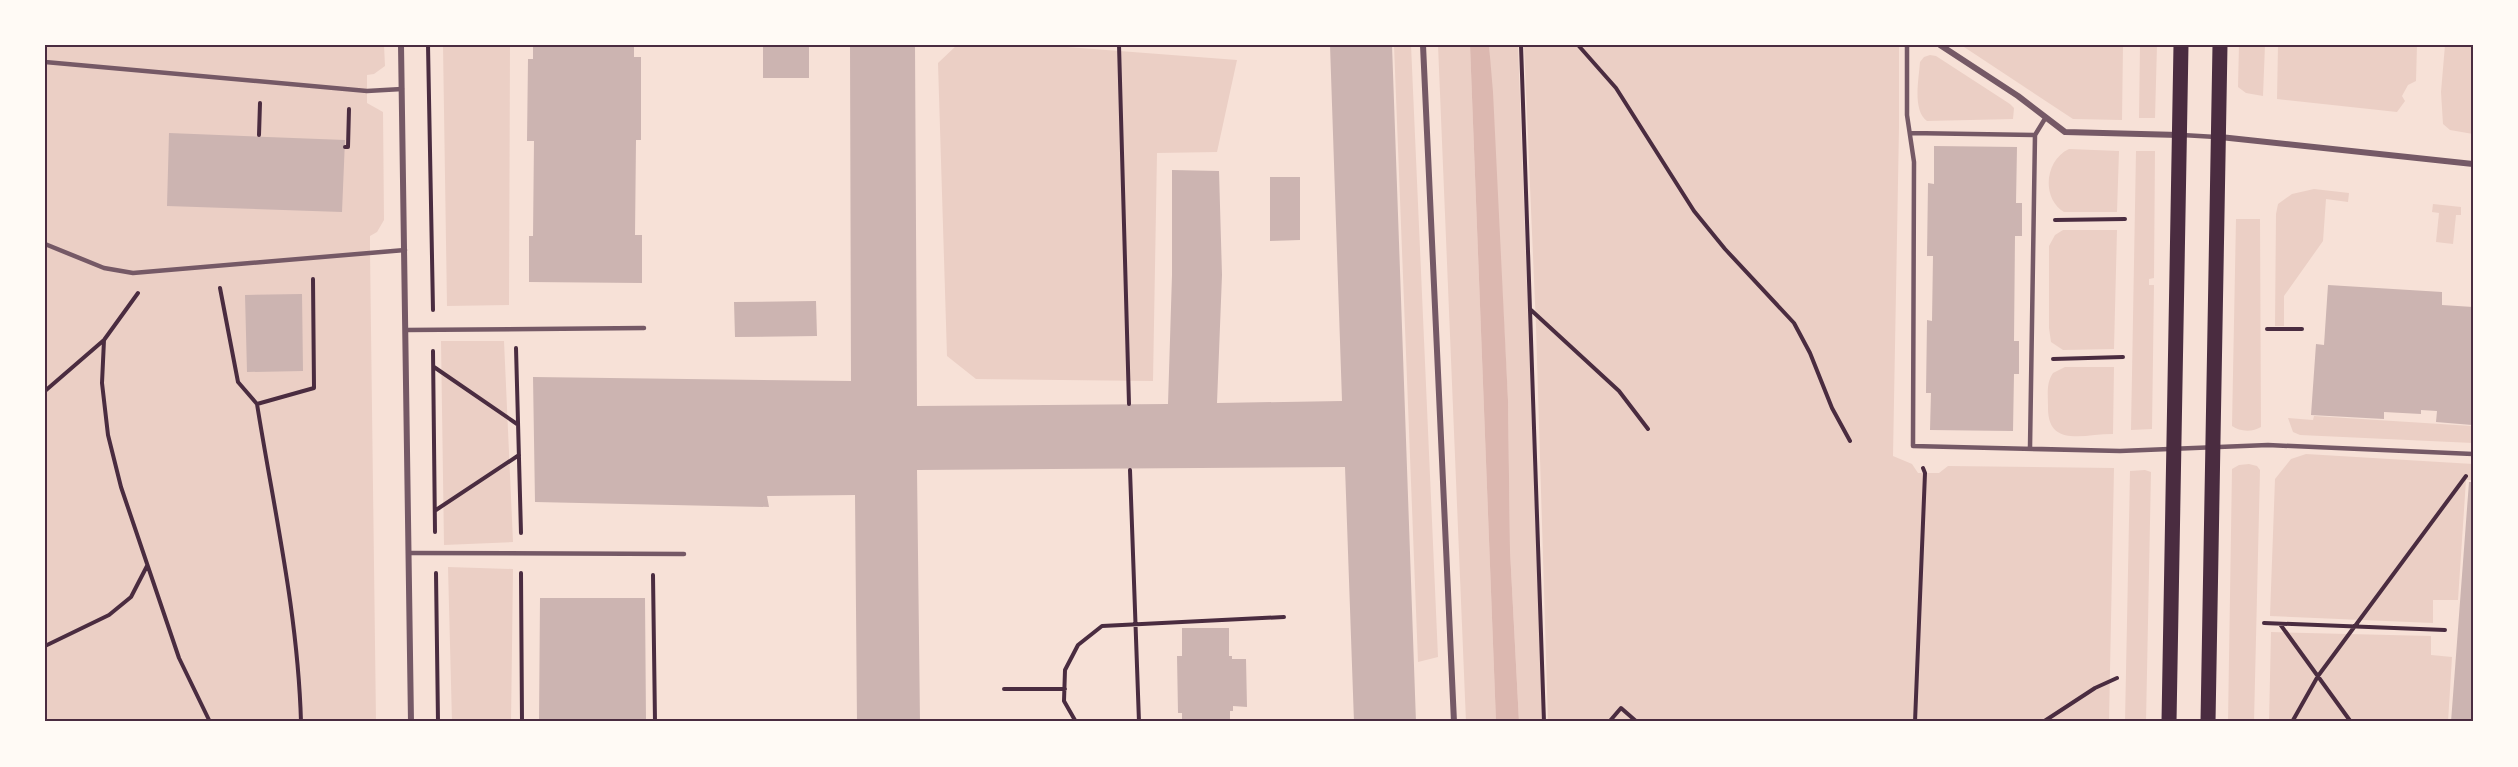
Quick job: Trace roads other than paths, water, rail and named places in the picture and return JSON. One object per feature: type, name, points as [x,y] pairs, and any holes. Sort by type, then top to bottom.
[{"type":"main road","points":[[2169,722],[2181,45]]},
{"type":"main road","points":[[2208,722],[2220,45]]},
{"type":"street","points":[[401,45],[411,722]]},
{"type":"street","points":[[1423,45],[1454,722]]},
{"type":"street","points":[[1940,45],[2065,132],[2179,135]]},
{"type":"street","points":[[2218,137],[2473,164]]},
{"type":"lane","points":[[1907,45],[1907,115],[1914,162],[1912,446],[2120,451],[2268,446],[2473,454]]},
{"type":"lane","points":[[45,62],[350,90],[402,89]]},
{"type":"lane","points":[[2030,448],[2035,135],[2046,117]]},
{"type":"lane","points":[[1910,133],[2035,135]]},
{"type":"lane","points":[[2179,135],[2218,137]]},
{"type":"lane","points":[[45,244],[104,268],[133,273],[405,250]]},
{"type":"lane","points":[[406,330],[644,328]]},
{"type":"lane","points":[[409,553],[684,554]]}]
